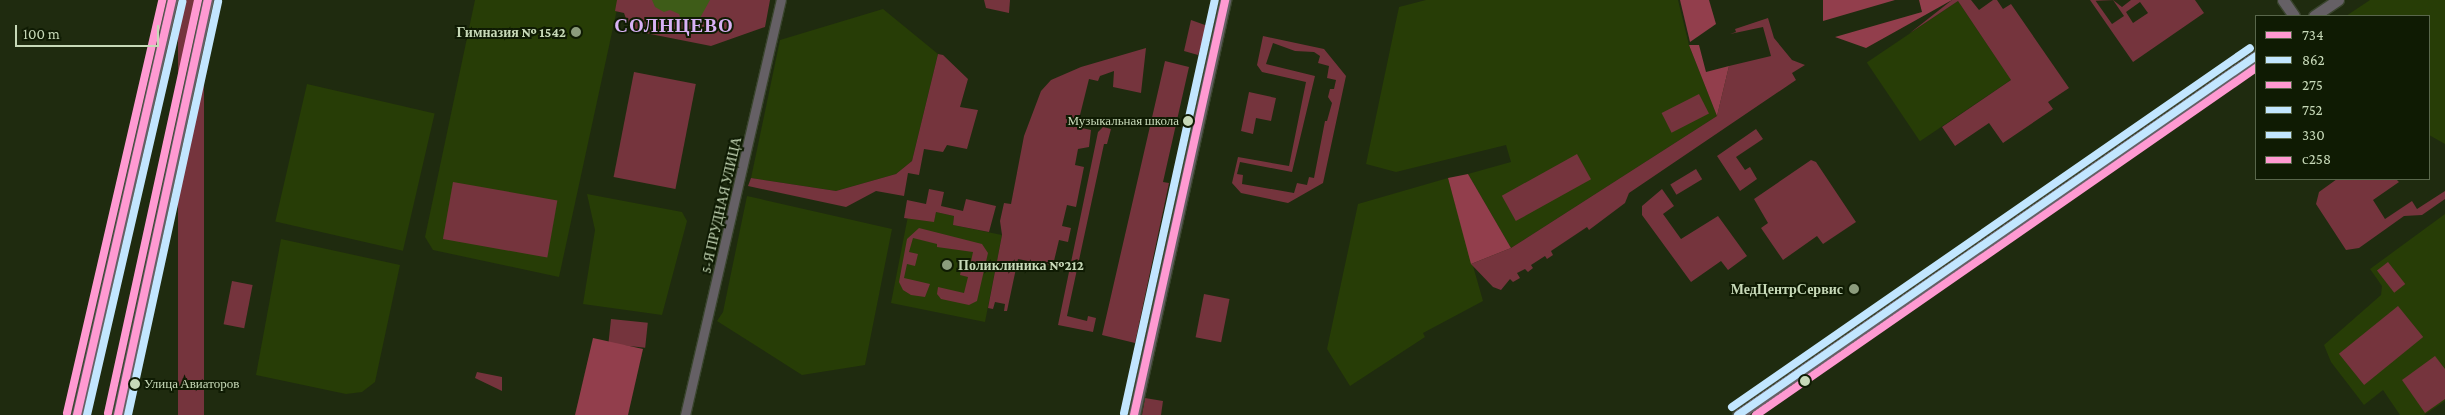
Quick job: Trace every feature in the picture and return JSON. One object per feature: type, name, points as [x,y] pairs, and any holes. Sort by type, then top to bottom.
[{"type":"street","points":[[77,415],[172,0]]},
{"type":"street","points":[[118,415],[208,0]]},
{"type":"street","name":"5-Я ПРУДНАЯ УЛИЦА","points":[[685,415],[781,0]]},
{"type":"street","points":[[1134,415],[1225,0]]},
{"type":"street","points":[[2283,0],[2293,15]]},
{"type":"street","points":[[2316,15],[2338,0]]},
{"type":"street","points":[[1738,415],[2255,57]]},
{"type":"shaded area","points":[[178,0],[204,0],[204,415],[178,415]]},
{"type":"shaded area","points":[[475,0],[619,0],[559,277],[433,250],[425,237]]},
{"type":"shaded area","points":[[617,0],[770,0],[765,27],[711,46],[630,30],[624,13],[615,11]]},
{"type":"shaded area","points":[[652,0],[710,0],[700,18],[693,22],[681,20],[679,14],[670,10],[664,12],[655,7]]},
{"type":"shaded area","points":[[984,0],[1010,0],[1009,13],[986,8]]},
{"type":"shaded area","points":[[1426,0],[1678,0],[1689,45],[1717,116],[1511,248],[1468,174],[1511,162],[1506,145],[1396,172],[1366,164],[1399,7]]},
{"type":"shaded area","points":[[1680,0],[1709,0],[1716,24],[1690,42]]},
{"type":"shaded area","points":[[1823,0],[1895,0],[1823,21]]},
{"type":"shaded area","points":[[1919,0],[1952,0],[1866,48],[1835,37],[1922,12]]},
{"type":"shaded area","points":[[1952,0],[1971,0],[1979,10],[1993,0],[1997,0],[2003,9],[2011,4],[2069,88],[2048,102],[2053,109],[2003,143],[1989,123],[1955,146],[1942,127],[2011,80],[1958,1],[1910,33]]},
{"type":"shaded area","points":[[2090,0],[2095,0],[2112,24],[2124,16],[2113,0],[2122,7],[2131,0],[2195,0],[2204,13],[2133,62]],"holes":[[[2140,2],[2148,13],[2133,23],[2126,12]]]},
{"type":"shaded area","points":[[2370,0],[2445,0],[2445,144],[2430,136],[2430,15],[2348,15]]},
{"type":"shaded area","points":[[1958,1],[2011,80],[1920,141],[1867,63]]},
{"type":"shaded area","points":[[883,9],[938,54],[912,161],[896,174],[836,191],[751,178],[780,40]]},
{"type":"shaded area","points":[[1768,18],[1774,38],[1792,60],[1805,65],[1792,73],[1796,80],[1629,193],[1625,203],[1589,230],[1587,227],[1551,251],[1553,255],[1547,259],[1545,256],[1531,265],[1533,268],[1528,272],[1525,269],[1517,273],[1520,278],[1513,282],[1510,279],[1501,290],[1493,287],[1471,264],[1511,248],[1717,116],[1729,66],[1771,56],[1763,27],[1730,34],[1736,32],[1735,29]]},
{"type":"shaded area","points":[[1191,20],[1205,25],[1207,30],[1198,55],[1184,51]]},
{"type":"shaded area","points":[[1263,36],[1324,49],[1346,76],[1323,183],[1288,203],[1241,193],[1232,183],[1238,157],[1289,166],[1306,82],[1262,72],[1257,65]],"holes":[[[1273,43],[1295,51],[1314,52],[1320,56],[1318,63],[1329,66],[1327,78],[1336,80],[1334,89],[1330,89],[1328,97],[1332,103],[1327,121],[1325,121],[1314,178],[1309,177],[1307,185],[1297,183],[1294,193],[1242,184],[1243,175],[1237,174],[1240,162],[1292,172],[1315,76],[1266,64]]]},
{"type":"shaded area","points":[[1689,45],[1699,45],[1706,72],[1729,66],[1717,116]]},
{"type":"shaded area","points":[[1146,48],[1141,93],[1113,87],[1114,71],[1100,76],[1098,81],[1089,79],[1077,127],[1091,130],[1089,147],[1078,149],[1075,165],[1084,167],[1076,207],[1067,205],[1062,226],[1071,228],[1068,242],[1059,240],[1054,261],[1063,263],[1063,268],[1018,259],[1007,311],[1004,311],[1005,304],[995,302],[993,309],[988,308],[1002,235],[1000,221],[1004,203],[1011,204],[1024,136],[1041,91],[1051,80],[1081,67]]},
{"type":"shaded area","points":[[938,54],[943,55],[968,79],[960,107],[978,110],[967,149],[947,145],[943,152],[924,149],[919,175],[908,173],[904,196],[876,191],[846,207],[748,186],[751,178],[836,191],[896,174],[912,161]]},
{"type":"shaded area","points":[[1165,61],[1189,67],[1163,182],[1169,183],[1135,343],[1102,335]]},
{"type":"shaded area","points":[[634,72],[696,84],[675,189],[614,177]]},
{"type":"shaded area","points":[[307,84],[435,113],[403,251],[275,221]]},
{"type":"shaded area","points":[[1249,92],[1276,98],[1271,121],[1256,118],[1253,134],[1241,131]]},
{"type":"shaded area","points":[[1699,94],[1709,114],[1672,133],[1662,113]]},
{"type":"shaded area","points":[[1103,127],[1111,129],[1107,144],[1104,144],[1067,316],[1087,321],[1088,316],[1096,318],[1093,332],[1058,325],[1098,132]]},
{"type":"shaded area","points":[[1756,129],[1763,139],[1736,157],[1745,170],[1750,167],[1757,179],[1740,191],[1717,156]]},
{"type":"shaded area","points":[[1577,154],[1591,179],[1516,221],[1502,196]]},
{"type":"shaded area","points":[[1811,160],[1816,162],[1856,222],[1823,244],[1817,236],[1783,260],[1761,228],[1768,223],[1754,199]]},
{"type":"shaded area","points":[[1696,169],[1702,179],[1676,195],[1670,184]]},
{"type":"shaded area","points":[[1468,174],[1511,248],[1471,264],[1448,178]]},
{"type":"shaded area","points":[[1448,178],[1483,301],[1423,333],[1425,337],[1350,386],[1327,349],[1358,204]]},
{"type":"shaded area","points":[[2336,180],[2397,180],[2399,182],[2373,200],[2385,219],[2412,201],[2417,209],[2445,191],[2445,199],[2422,215],[2404,216],[2359,248],[2346,250],[2316,204],[2319,192]]},
{"type":"shaded area","points":[[453,182],[557,200],[547,258],[443,239]]},
{"type":"shaded area","points":[[929,189],[944,192],[941,206],[963,211],[966,199],[996,206],[989,232],[953,225],[954,216],[936,212],[934,222],[904,218],[907,200],[926,204]]},
{"type":"shaded area","points":[[1662,189],[1674,206],[1663,214],[1681,239],[1718,216],[1747,256],[1728,270],[1721,261],[1691,282],[1642,215],[1642,206]]},
{"type":"shaded area","points":[[587,194],[682,212],[687,221],[662,315],[583,304],[595,230]]},
{"type":"shaded area","points":[[747,196],[892,229],[865,365],[802,375],[717,321],[723,312]]},
{"type":"shaded area","name":"Поликлиника №212","points":[[936,212],[954,216],[953,225],[1002,235],[985,322],[891,303],[908,216],[934,221]]},
{"type":"shaded area","points":[[2445,214],[2445,401],[2424,415],[2400,415],[2383,390],[2364,405],[2331,362],[2324,345],[2381,295],[2382,286],[2370,269]]},
{"type":"shaded area","points":[[919,228],[982,244],[988,253],[977,301],[969,305],[941,299],[937,294],[938,287],[964,293],[968,277],[960,275],[962,265],[970,266],[973,252],[937,247],[937,244],[913,238],[909,252],[918,254],[915,266],[907,264],[904,278],[930,284],[925,297],[911,295],[903,290],[899,282],[907,239]]},
{"type":"shaded area","points":[[281,239],[400,265],[375,382],[362,392],[346,394],[256,375]]},
{"type":"shaded area","points":[[2388,262],[2405,284],[2394,293],[2377,271]]},
{"type":"shaded area","points":[[232,281],[253,285],[244,328],[224,324]]},
{"type":"shaded area","points":[[1204,294],[1230,299],[1221,342],[1196,337]]},
{"type":"shaded area","points":[[2398,306],[2423,337],[2364,385],[2339,354]]},
{"type":"shaded area","points":[[611,319],[648,323],[645,348],[608,344]]},
{"type":"shaded area","points":[[593,338],[643,349],[628,415],[575,415]]},
{"type":"shaded area","points":[[2435,356],[2445,369],[2445,399],[2425,413],[2402,380]]},
{"type":"shaded area","points":[[477,372],[502,377],[502,391],[475,378]]},
{"type":"shaded area","points":[[1145,398],[1163,401],[1161,415],[1142,415]]},
{"type":"transit line","name":"с258","points":[[67,413],[162,0]]},
{"type":"transit line","name":"734","points":[[77,415],[172,0]]},
{"type":"transit line","name":"с258","points":[[108,413],[198,0]]},
{"type":"transit line","name":"734","points":[[118,415],[208,0]]},
{"type":"transit line","name":"752","points":[[1124,413],[1215,0]]},
{"type":"transit line","name":"734","points":[[1134,415],[1225,0]]},
{"type":"transit line","name":"330","points":[[87,415],[182,2]]},
{"type":"transit line","name":"330","points":[[128,415],[218,2]]},
{"type":"transit line","name":"752","points":[[1732,407],[2250,48]]},
{"type":"transit line","name":"862","points":[[1738,415],[2255,57]]},
{"type":"transit line","name":"275","points":[[1756,415],[2255,69]]},
{"type":"place","name":"Гимназия № 1542","points":[[576,32]]},
{"type":"place","name":"Музыкальная школа","points":[[1188,121]]},
{"type":"place","name":"Поликлиника №212","points":[[947,265]]},
{"type":"place","name":"МедЦентрСервис","points":[[1854,289]]},
{"type":"place","name":"Улица Авиаторов","points":[[135,384]]},
{"type":"district","name":"СОЛНЦЕВО","points":[[674,26]]}]
